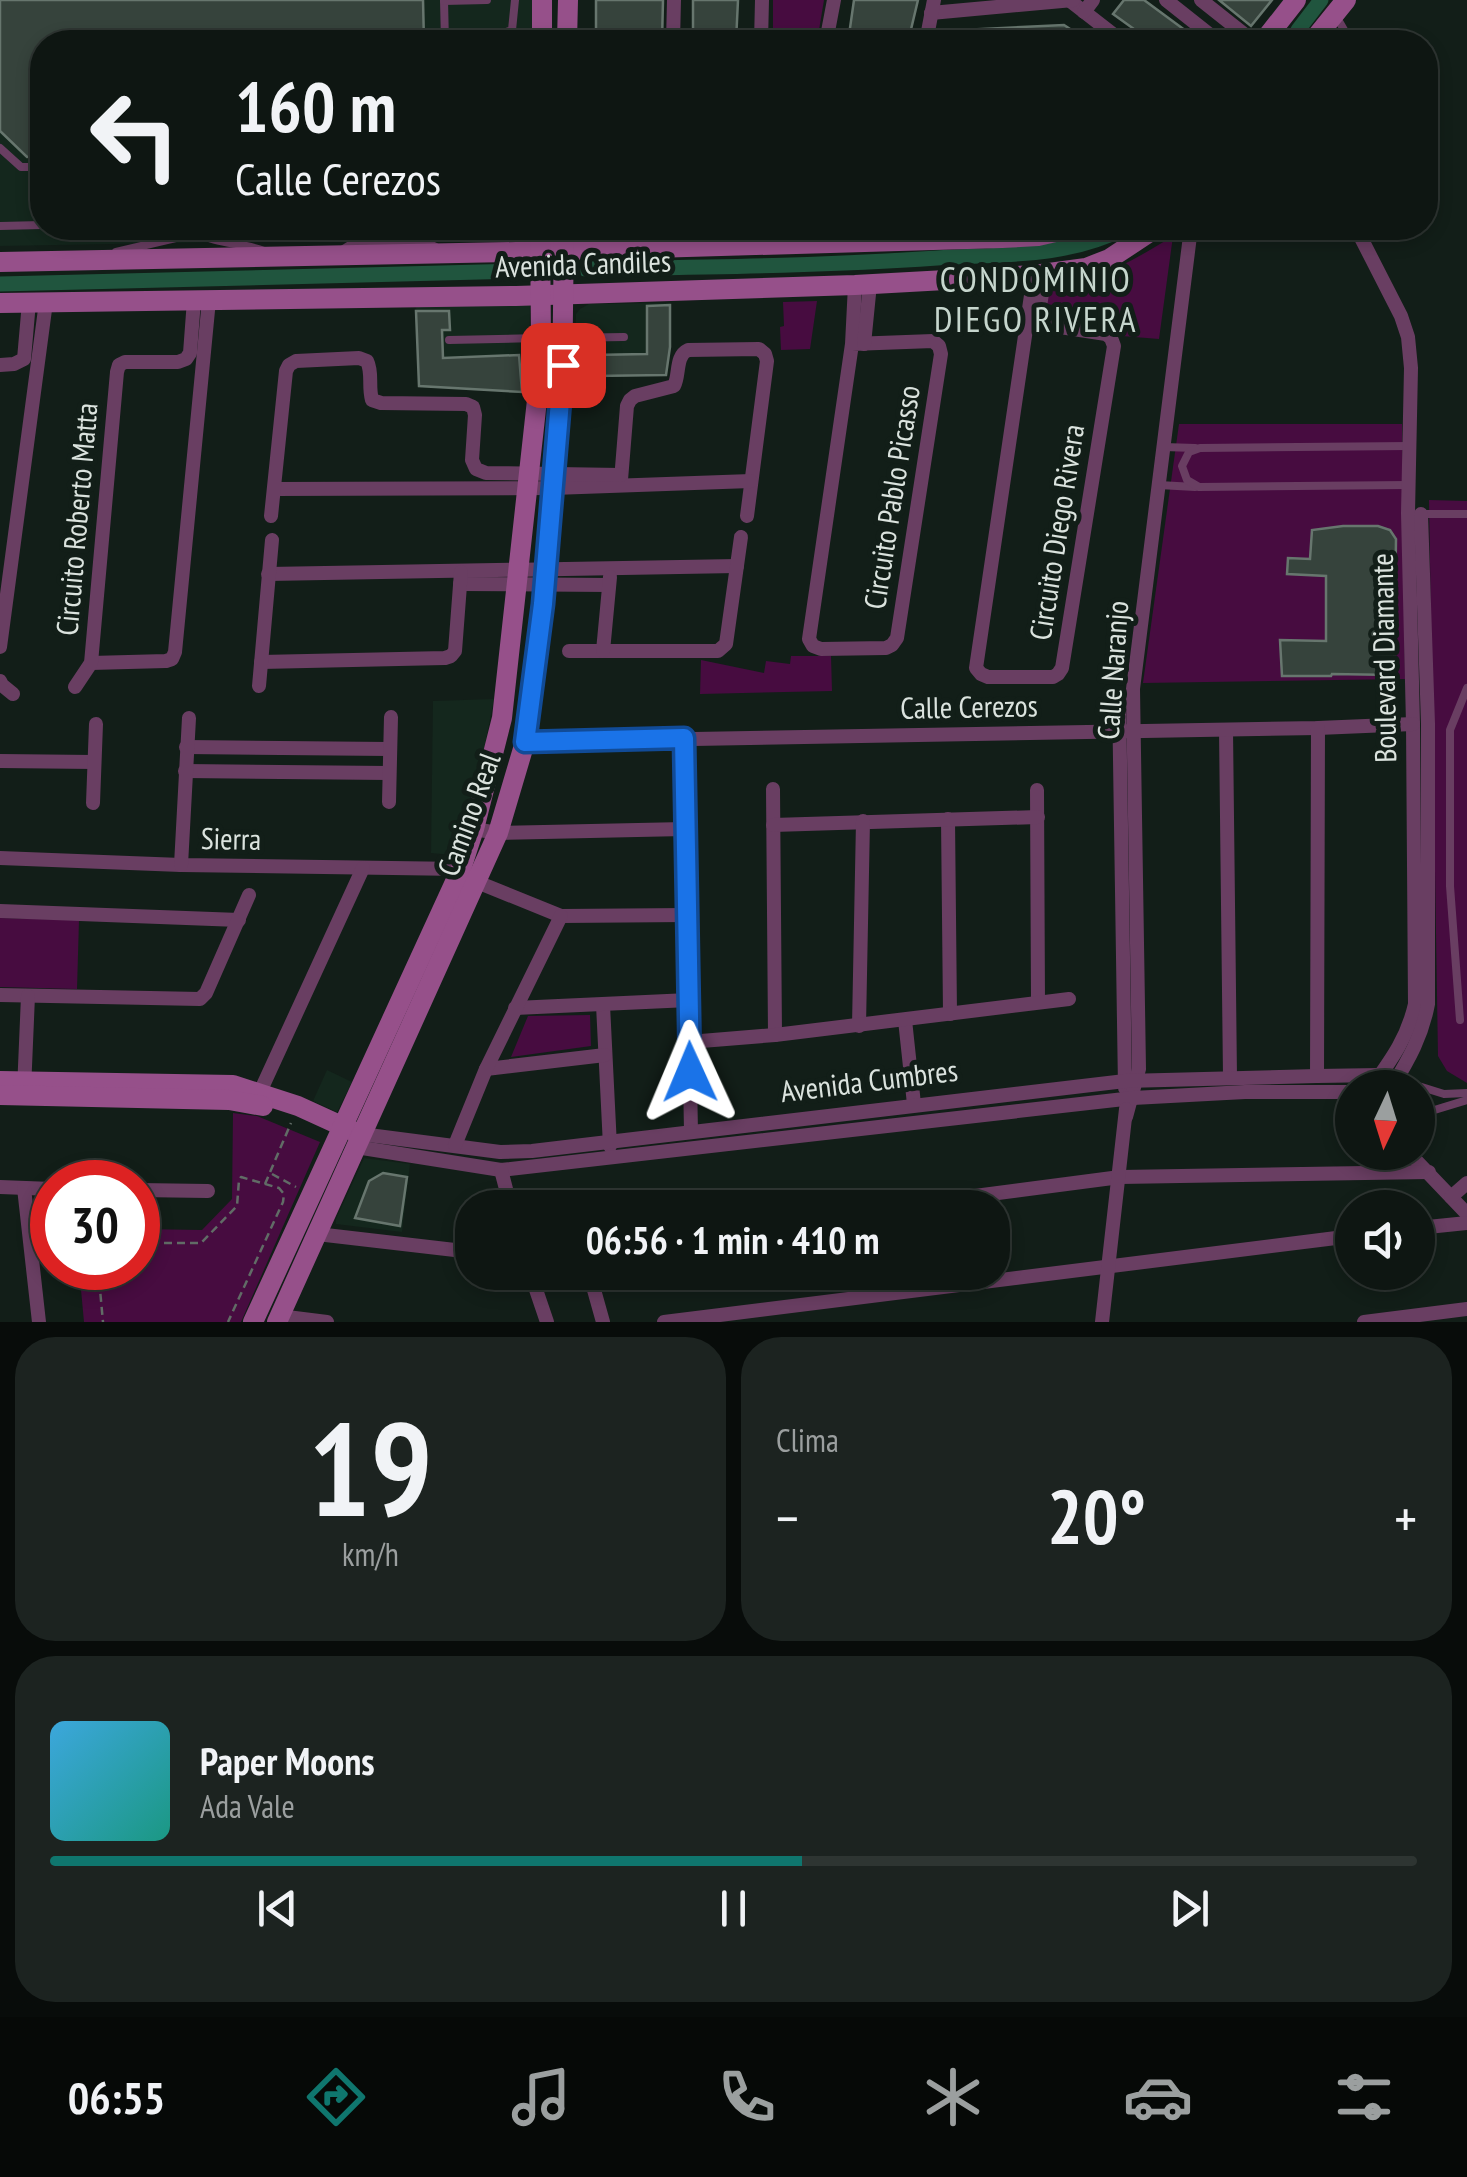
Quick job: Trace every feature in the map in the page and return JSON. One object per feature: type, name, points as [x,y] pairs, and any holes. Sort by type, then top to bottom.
[{"type":"street","points":[[542,0],[542,30]]},
{"type":"street","points":[[567,30],[568,0]]},
{"type":"street","points":[[673,30],[674,0]]},
{"type":"street","points":[[761,30],[762,0]]},
{"type":"street","points":[[828,30],[834,0]]},
{"type":"street","points":[[1166,0],[1205,30]]},
{"type":"street","points":[[1200,0],[1239,30]]},
{"type":"street","points":[[1277,30],[1296,0]]},
{"type":"street","points":[[933,6],[1071,1],[1089,6],[1112,30]]},
{"type":"street","points":[[1322,30],[1340,7]]},
{"type":"street","name":"Camino Real","points":[[469,876],[474,829],[502,718],[530,481],[540,338],[540,240]]},
{"type":"street","name":"Camino Real","points":[[278,1319],[317,1234],[350,1138],[469,876],[498,833],[525,742],[562,392],[564,240]]},
{"type":"street","name":"Avenida Candiles","points":[[0,262],[929,240]]},
{"type":"street","name":"Avenida Candiles","points":[[0,303],[540,295],[863,285],[1040,275],[1086,268],[1109,259],[1138,240]]},
{"type":"street","name":"Calle Naranjo","points":[[1102,1322],[1131,1081],[1126,731],[1188,240]]},
{"type":"street","name":"Boulevard Diamante","points":[[1362,240],[1408,337],[1408,486],[1415,513],[1428,724],[1428,1004],[1423,1028],[1402,1070]]},
{"type":"street","name":"Circuito Diego Rivera","points":[[1040,275],[1041,321],[1106,334],[1114,346],[1062,668],[1052,676],[988,676],[976,668],[1040,275]]},
{"type":"street","name":"Circuito Pablo Picasso","points":[[858,344],[933,341],[941,354],[897,638],[886,648],[821,649],[813,646],[809,638],[858,344],[863,285]]},
{"type":"street","name":"Circuito Roberto Matta","points":[[202,300],[175,652],[166,662],[90,662],[119,365],[186,359],[202,300]]},
{"type":"street","points":[[0,365],[24,359],[38,302]]},
{"type":"street","points":[[0,648],[38,302]]},
{"type":"street","points":[[620,481],[630,400],[674,386],[680,358],[688,350],[759,349],[767,361],[747,516]]},
{"type":"street","points":[[271,516],[286,371],[296,361],[367,360],[372,400],[381,403],[472,407],[472,460],[476,469],[530,481]]},
{"type":"street","points":[[274,488],[530,481],[752,482]]},
{"type":"street","name":"Boulevard Diamante","points":[[1384,1070],[1400,1048],[1415,1004],[1415,513]]},
{"type":"street","points":[[569,651],[724,648],[742,537]]},
{"type":"street","points":[[259,686],[272,540]]},
{"type":"street","points":[[268,574],[610,577],[737,566]]},
{"type":"street","points":[[603,651],[610,577]]},
{"type":"street","points":[[261,662],[451,656],[461,578]]},
{"type":"street","points":[[75,687],[90,662]]},
{"type":"street","points":[[0,681],[13,694]]},
{"type":"street","name":"Calle Naranjo","points":[[1119,694],[1126,731]]},
{"type":"street","points":[[388,802],[390,717]]},
{"type":"street","points":[[181,865],[189,718]]},
{"type":"street","points":[[93,803],[96,724]]},
{"type":"street","name":"Calle Cerezos","points":[[525,742],[1413,724]]},
{"type":"street","points":[[1317,1076],[1318,728]]},
{"type":"street","points":[[1226,730],[1230,1076]]},
{"type":"street","points":[[684,738],[691,1132]]},
{"type":"street","points":[[186,748],[390,749]]},
{"type":"street","points":[[0,761],[94,762]]},
{"type":"street","points":[[185,771],[389,773]]},
{"type":"street","points":[[773,790],[775,1035]]},
{"type":"street","points":[[1037,790],[1038,1002]]},
{"type":"street","points":[[773,825],[1038,817]]},
{"type":"street","points":[[948,819],[950,1014]]},
{"type":"street","points":[[859,1026],[862,821]]},
{"type":"street","points":[[474,829],[498,833],[685,829]]},
{"type":"street","name":"Sierra","points":[[0,858],[363,868],[469,876]]},
{"type":"street","points":[[260,1092],[363,868]]},
{"type":"street","points":[[469,876],[561,916],[687,915]]},
{"type":"street","points":[[0,995],[200,999],[249,895]]},
{"type":"street","points":[[0,911],[239,920]]},
{"type":"street","points":[[455,1145],[486,1069],[561,916]]},
{"type":"street","points":[[24,1089],[28,996]]},
{"type":"street","points":[[689,1042],[859,1026],[1069,999]]},
{"type":"street","points":[[515,1008],[688,1000]]},
{"type":"street","points":[[603,1005],[610,1149]]},
{"type":"street","points":[[906,1020],[914,1104]]},
{"type":"street","points":[[486,1069],[605,1054]]},
{"type":"street","name":"Avenida Cumbres","points":[[0,1081],[24,1089],[257,1104],[350,1138],[501,1170],[691,1132],[914,1104],[1131,1081],[1230,1076],[1335,1078]]},
{"type":"street","name":"Avenida Cumbres","points":[[0,1095],[24,1089],[233,1085],[298,1106],[350,1138],[500,1152],[610,1149],[1129,1098],[1335,1092]]},
{"type":"street","name":"Camino Real","points":[[254,1322],[310,1194],[350,1138]]},
{"type":"street","points":[[501,1170],[506,1190]]},
{"type":"street","points":[[1010,1191],[1120,1176],[1429,1172],[1467,1214]]},
{"type":"street","points":[[1452,1197],[1467,1183]]},
{"type":"street","points":[[0,1187],[30,1188]]},
{"type":"street","points":[[24,1188],[38,1322]]},
{"type":"street","points":[[160,1190],[208,1191]]},
{"type":"street","points":[[1435,1226],[1467,1222]]},
{"type":"street","points":[[317,1234],[455,1250]]},
{"type":"street","points":[[664,1322],[1335,1238]]},
{"type":"street","points":[[536,1290],[546,1322]]},
{"type":"street","points":[[594,1290],[604,1322]]},
{"type":"street","points":[[1364,1322],[1467,1310]]},
{"type":"street","points":[[278,1319],[327,1322]]},
{"type":"lane","points":[[445,30],[444,0],[488,0]]},
{"type":"lane","points":[[512,30],[514,0]]},
{"type":"lane","points":[[0,148],[21,167],[30,167]]},
{"type":"lane","points":[[0,226],[30,225]]},
{"type":"lane","points":[[87,260],[154,240]]},
{"type":"lane","points":[[222,240],[277,257]]},
{"type":"lane","points":[[449,340],[624,337]]},
{"type":"lane","points":[[1162,447],[1409,446]]},
{"type":"lane","points":[[1199,487],[1187,480],[1182,466],[1189,452],[1200,448]]},
{"type":"lane","points":[[1158,485],[1408,486]]},
{"type":"lane","points":[[1415,513],[1467,514]]},
{"type":"lane","points":[[1460,1020],[1450,886],[1450,730],[1467,688]]},
{"type":"lane","points":[[1435,1092],[1467,1096]]},
{"type":"lane","points":[[1435,1109],[1467,1096]]},
{"type":"path","points":[[265,1184],[294,1117]]},
{"type":"path","points":[[270,1173],[310,1194]]},
{"type":"path","points":[[160,1243],[201,1243],[237,1206],[241,1178],[279,1188],[284,1194],[283,1202],[228,1322]]},
{"type":"path","points":[[100,1290],[102,1322]]},
{"type":"shaded area","points":[[0,0],[532,0],[532,30],[30,30],[30,240],[343,240],[0,246]]},
{"type":"shaded area","points":[[773,0],[824,0],[819,30],[773,30]]},
{"type":"shaded area","points":[[1172,240],[1159,339],[1122,336],[1125,315],[1046,304],[1047,288],[1113,270]]},
{"type":"shaded area","points":[[817,301],[810,349],[781,350],[783,302]]},
{"type":"shaded area","points":[[530,303],[529,393],[419,386],[416,307]]},
{"type":"shaded area","points":[[670,303],[666,375],[575,376],[576,314],[580,309],[589,304]]},
{"type":"shaded area","points":[[1179,424],[1402,424],[1405,679],[1143,683]]},
{"type":"shaded area","points":[[1429,500],[1467,501],[1467,1083],[1447,1071],[1438,1056]]},
{"type":"shaded area","points":[[791,656],[831,656],[832,691],[700,694],[701,660],[764,673],[766,661],[790,664]]},
{"type":"shaded area","points":[[494,699],[479,775],[452,855],[431,853],[433,701]]},
{"type":"shaded area","points":[[0,918],[79,920],[77,989],[0,987]]},
{"type":"shaded area","points":[[590,1015],[591,1046],[511,1057],[528,1016]]},
{"type":"shaded area","points":[[327,1070],[352,1082],[337,1112],[313,1101]]},
{"type":"shaded area","points":[[233,1113],[257,1116],[320,1142],[241,1322],[84,1322],[81,1290],[160,1290],[160,1229],[202,1230],[232,1199]]},
{"type":"shaded area","points":[[364,1158],[410,1164],[402,1232],[336,1224]]},
{"type":"building","points":[[0,0],[423,0],[424,30],[30,30],[30,157],[0,131]]},
{"type":"building","points":[[596,0],[663,0],[662,30],[596,30]]},
{"type":"building","points":[[693,0],[738,0],[737,30],[693,30]]},
{"type":"building","points":[[854,0],[918,0],[911,30],[850,30]]},
{"type":"building","points":[[1124,0],[1144,0],[1185,30],[1135,30],[1113,14]]},
{"type":"building","points":[[1219,0],[1272,0],[1251,26]]},
{"type":"building","points":[[1064,25],[1072,30],[962,30]]},
{"type":"building","points":[[670,305],[666,375],[593,376],[592,355],[647,354],[647,306]]},
{"type":"building","points":[[416,311],[449,311],[450,330],[442,330],[443,358],[519,355],[522,392],[419,386]]},
{"type":"building","points":[[1378,526],[1390,530],[1396,539],[1394,675],[1282,676],[1280,640],[1326,641],[1326,576],[1287,574],[1288,558],[1310,559],[1312,530]]},
{"type":"building","points":[[383,1173],[407,1177],[400,1226],[355,1218],[369,1181]]},
{"type":"waterway","points":[[1298,30],[1321,0]]},
{"type":"waterway","points":[[585,269],[1009,255],[1056,250],[1096,240]]},
{"type":"waterway","points":[[0,284],[523,271]]},
{"type":"district","name":"CONDOMINIO DIEGO RIVERA","points":[[1036,299]]},
{"type":"route","points":[[563,365],[543,604],[525,742],[684,738],[690,1072]]}]
